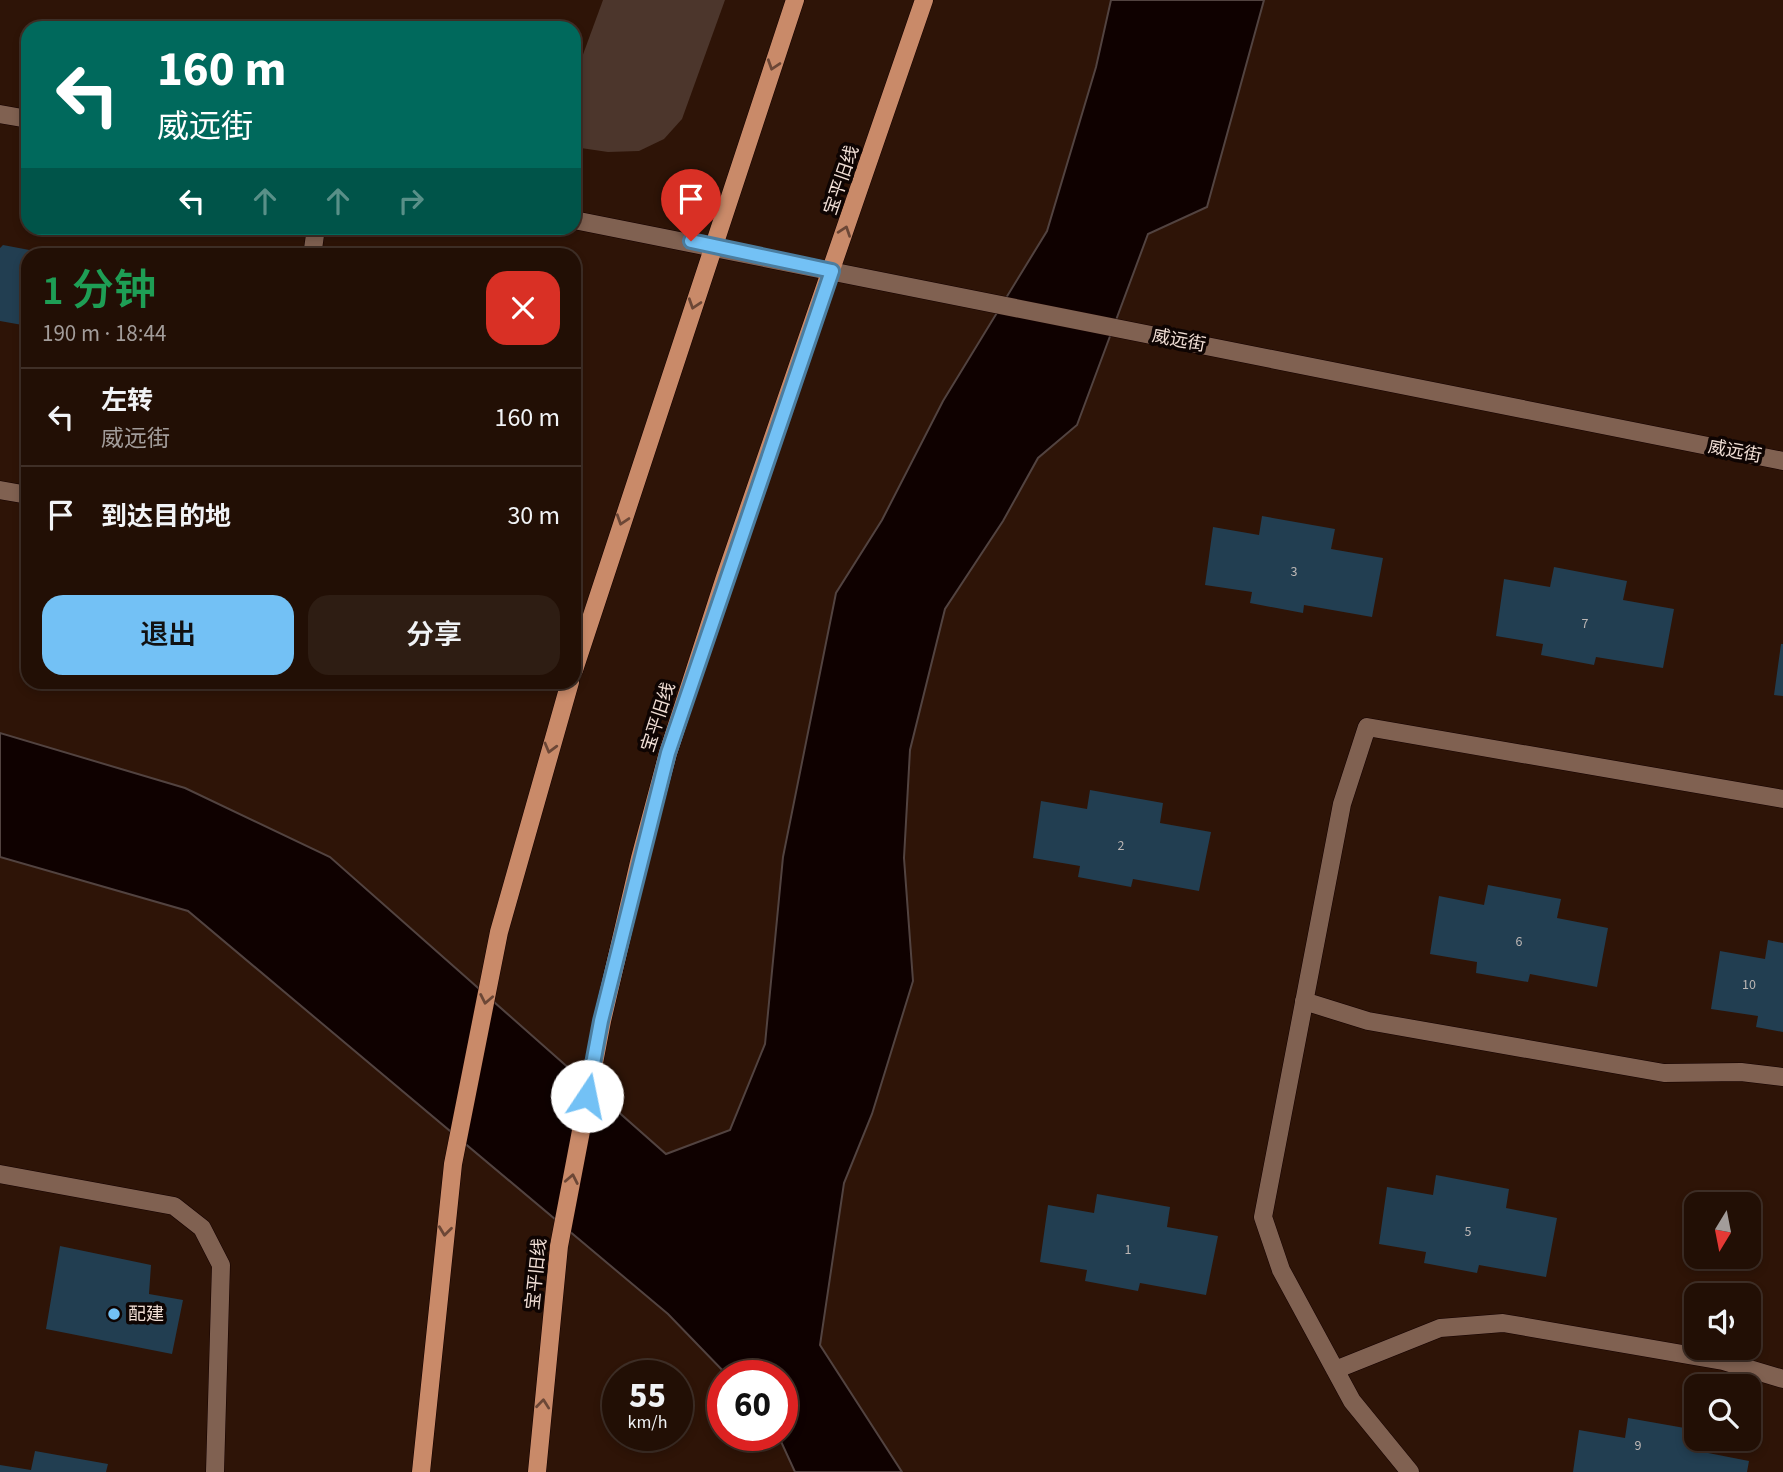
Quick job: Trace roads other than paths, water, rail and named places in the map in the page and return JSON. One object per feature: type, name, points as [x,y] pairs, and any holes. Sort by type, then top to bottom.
[{"type":"main road","points":[[581,649],[795,0]]},
{"type":"main road","name":"宝平旧线","points":[[537,1472],[559,1246],[601,1021],[668,753],[924,0]]},
{"type":"main road","points":[[421,1472],[453,1164],[499,932],[568,689]]},
{"type":"street","points":[[0,114],[21,118]]},
{"type":"street","name":"威远街","points":[[581,221],[714,245],[832,271],[1783,461]]},
{"type":"street","points":[[0,490],[21,494]]},
{"type":"street","points":[[1410,1472],[1352,1401],[1281,1270],[1263,1217],[1342,804],[1367,727],[1783,799]]},
{"type":"street","points":[[1304,1001],[1368,1021],[1664,1073],[1741,1072],[1783,1077]]},
{"type":"street","points":[[0,1174],[174,1206],[202,1228],[221,1265],[215,1472]]},
{"type":"street","points":[[1335,1370],[1440,1328],[1503,1323],[1723,1361],[1783,1379]]},
{"type":"place","name":"配建","points":[[114,1314]]}]
